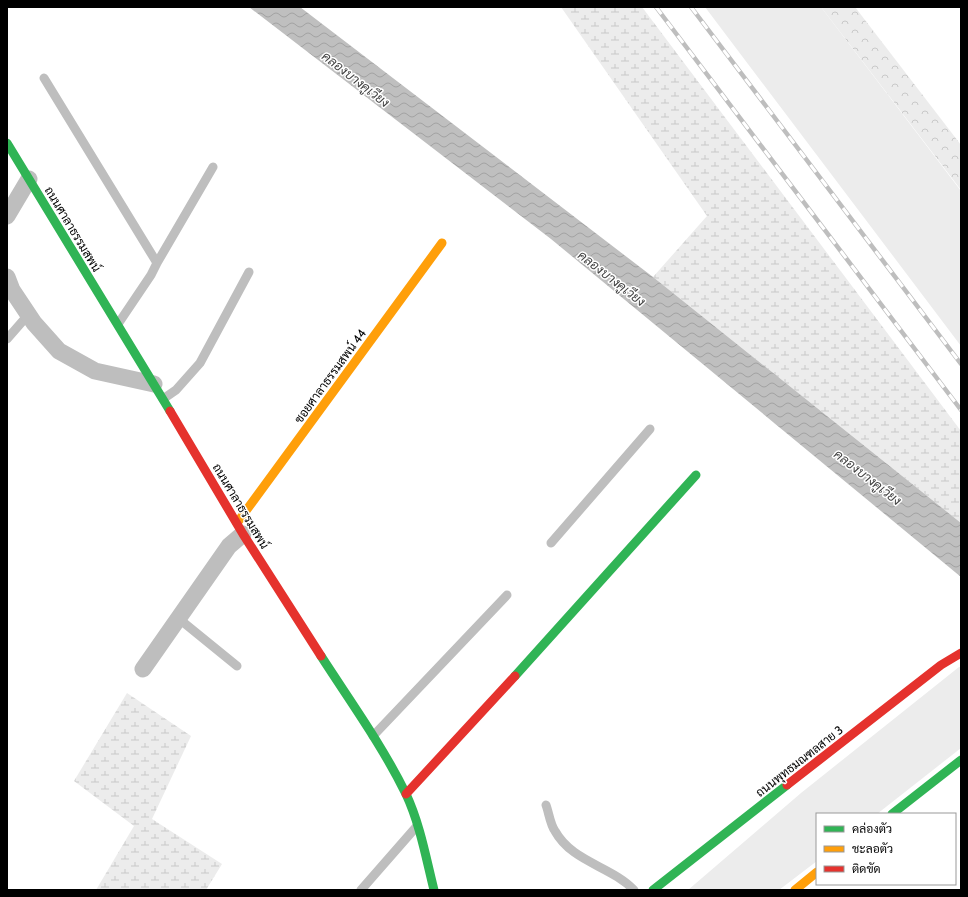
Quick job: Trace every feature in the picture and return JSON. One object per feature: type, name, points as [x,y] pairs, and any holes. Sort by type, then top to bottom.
[{"type":"street","name":"ถนนศาลาธรรมสพน์","points":[[7,143],[118,324],[240,529],[373,736],[406,794],[418,825],[434,890]]},
{"type":"street","points":[[7,216],[29,179]]},
{"type":"street","name":"ซอยศาลาธรรมสพน์ 44","points":[[240,529],[442,243]]},
{"type":"street","points":[[7,277],[12,290],[28,315],[59,351],[95,371],[154,384]]},
{"type":"street","points":[[406,794],[555,632],[696,475]]},
{"type":"street","points":[[143,669],[240,529]]},
{"type":"street","name":"ถนนพุทธมณฑลสาย 3","points":[[653,890],[941,665],[961,653]]},
{"type":"street","points":[[893,813],[961,760]]},
{"type":"street","points":[[795,890],[816,873]]},
{"type":"lane","points":[[44,78],[157,263]]},
{"type":"lane","points":[[118,324],[151,275],[213,167]]},
{"type":"lane","points":[[163,399],[176,390],[200,363],[249,272]]},
{"type":"lane","points":[[7,339],[28,315]]},
{"type":"lane","points":[[551,543],[650,429]]},
{"type":"lane","points":[[373,736],[508,595]]},
{"type":"lane","points":[[178,618],[237,666]]},
{"type":"lane","points":[[546,805],[554,831],[568,849],[625,881],[634,890]]},
{"type":"lane","points":[[361,890],[418,825]]},
{"type":"green space","points":[[561,7],[642,7],[961,431],[961,523],[653,277],[707,216]]},
{"type":"green space","points":[[705,7],[821,7],[961,191],[961,346]]},
{"type":"green space","points":[[821,7],[855,7],[961,145],[961,190]]},
{"type":"green space","points":[[959,667],[961,667],[961,748],[878,813],[816,813],[816,862],[779,890],[688,890],[801,793]]},
{"type":"green space","points":[[127,693],[191,736],[152,819],[222,864],[206,890],[96,890],[134,826],[74,781]]},
{"type":"water","name":"คลองบางคูเวียง","points":[[249,7],[300,7],[653,277],[961,523],[961,577],[551,239]]},
{"type":"railway","points":[[656,7],[961,410]]},
{"type":"railway","points":[[691,7],[961,364]]},
{"type":"traffic: fast","points":[[7,143],[170,411]]},
{"type":"traffic: fast","points":[[515,676],[696,475]]},
{"type":"traffic: fast","points":[[321,656],[376,741],[406,794],[419,829],[434,890]]},
{"type":"traffic: fast","points":[[893,813],[961,760]]},
{"type":"traffic: fast","points":[[653,890],[787,785]]},
{"type":"traffic: slow","points":[[237,523],[442,243]]},
{"type":"traffic: slow","points":[[795,890],[816,873]]},
{"type":"traffic: jam","points":[[170,411],[243,534],[321,656]]},
{"type":"traffic: jam","points":[[787,785],[941,665],[961,653]]},
{"type":"traffic: jam","points":[[406,794],[515,676]]}]
